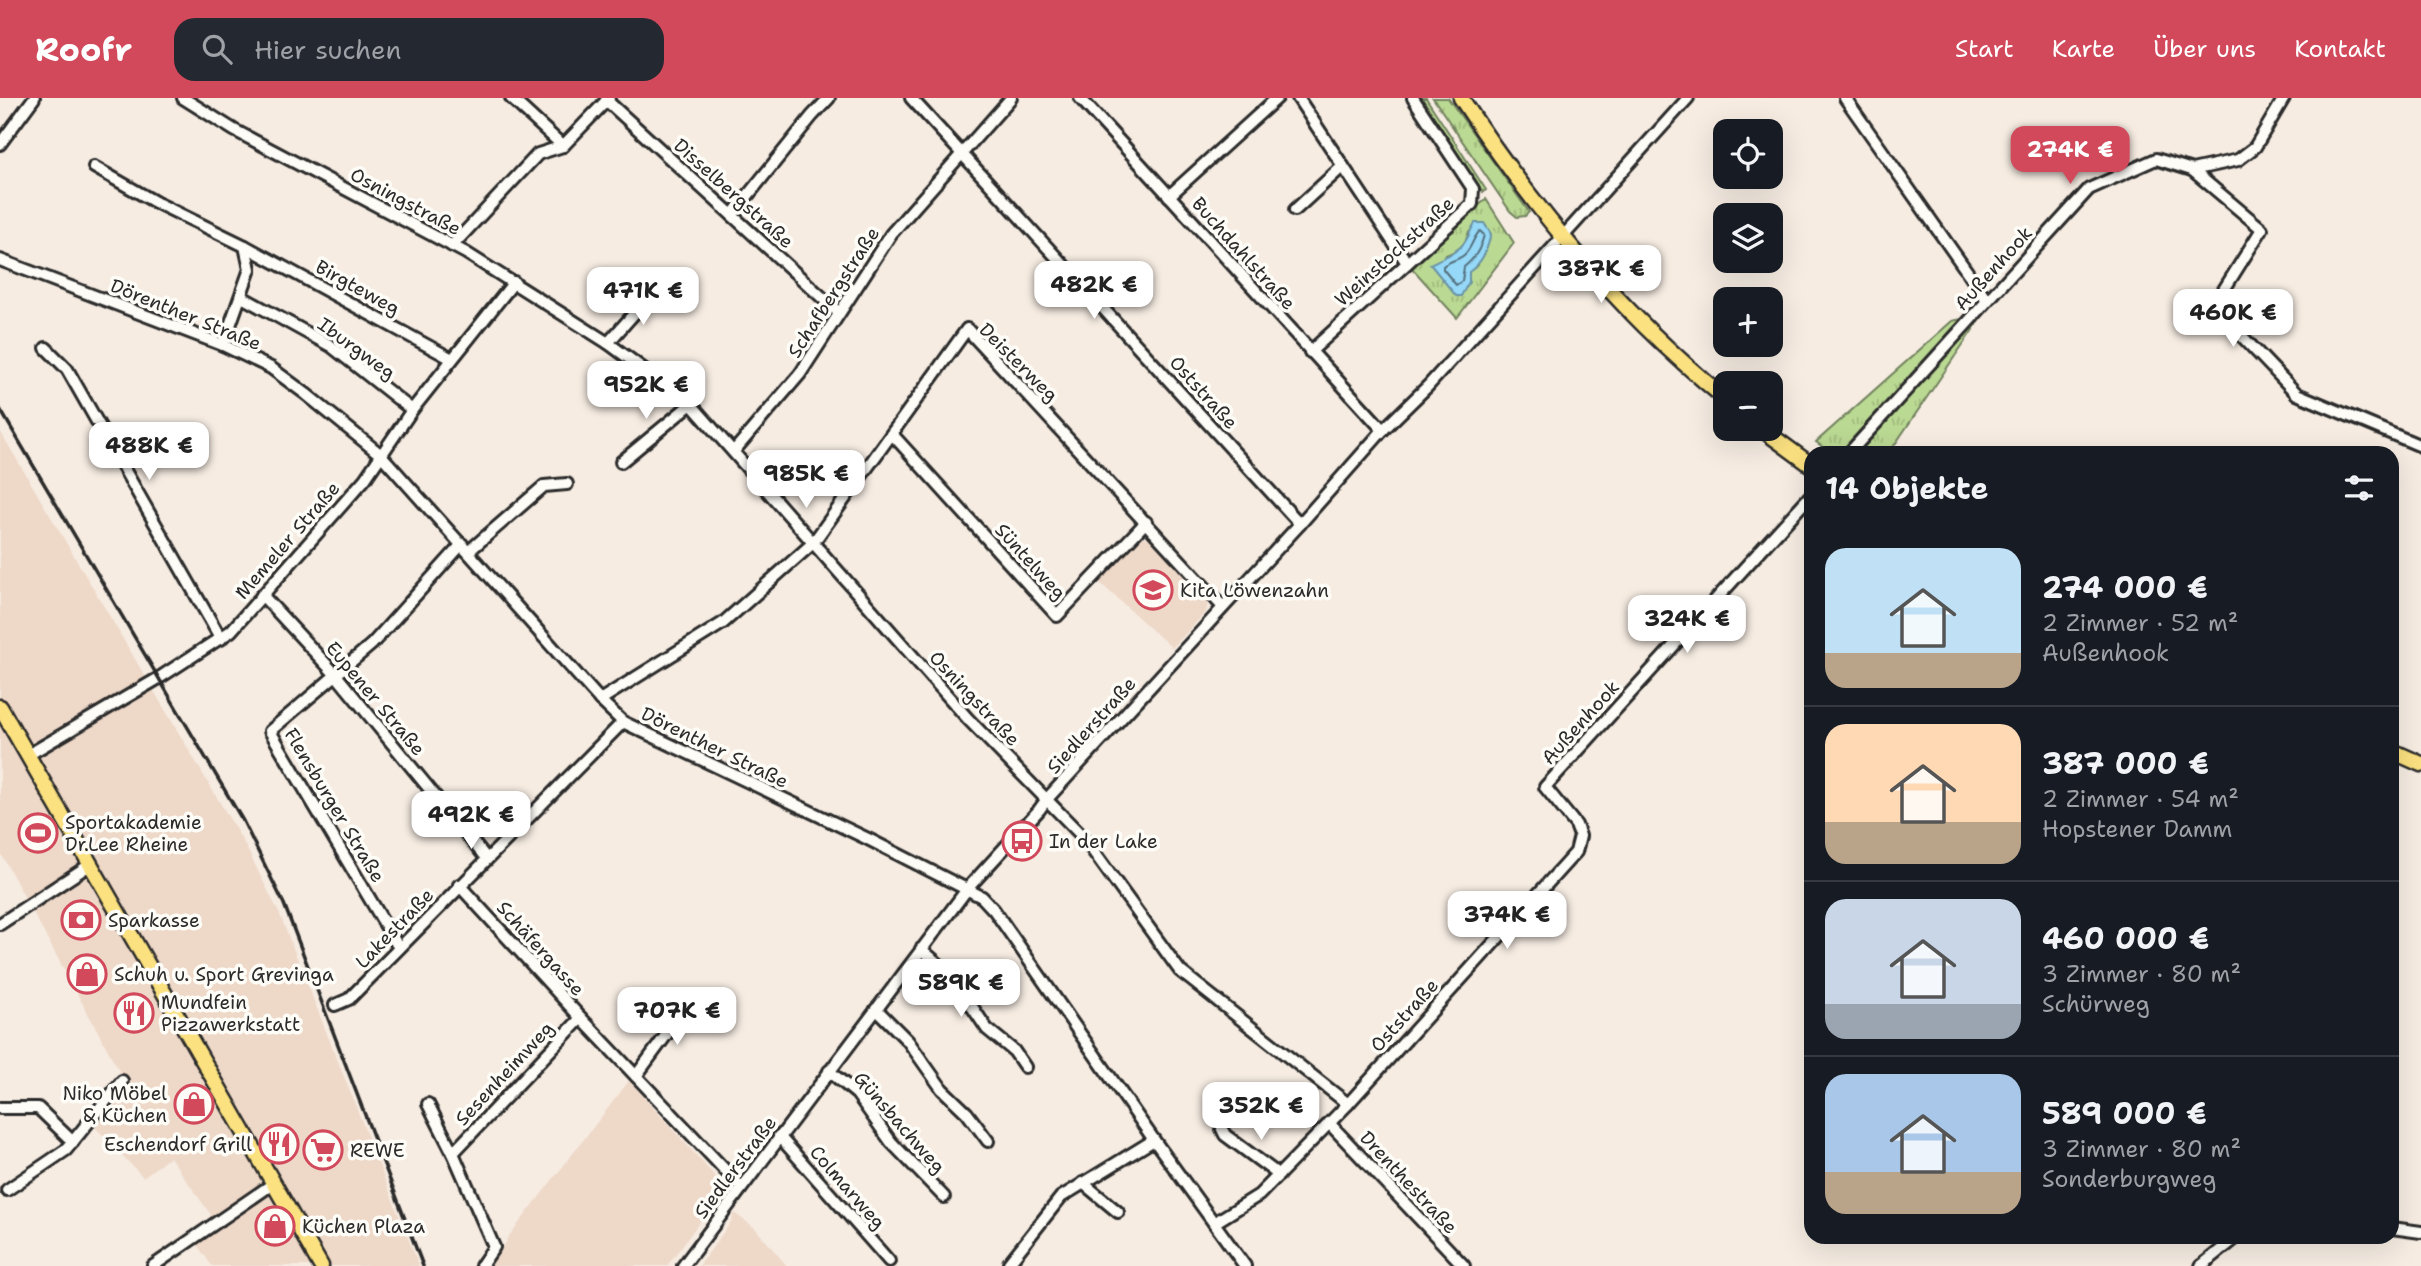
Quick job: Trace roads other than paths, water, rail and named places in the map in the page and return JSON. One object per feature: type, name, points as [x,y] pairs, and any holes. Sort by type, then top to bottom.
[{"type":"main road","points":[[1461,98],[1490,142],[1585,264],[1668,349],[1713,388]]},
{"type":"main road","points":[[1778,441],[1804,460]]},
{"type":"main road","points":[[0,707],[321,1266]]},
{"type":"main road","points":[[2399,754],[2421,764]]},
{"type":"street","points":[[0,144],[34,98]]},
{"type":"street","name":"Osningstraße","points":[[183,98],[234,130],[514,282],[608,343],[691,404],[968,719],[1083,836],[1180,971],[1348,1104]]},
{"type":"street","points":[[510,98],[563,146]]},
{"type":"street","points":[[732,215],[829,98]]},
{"type":"street","name":"Oststraße","points":[[911,98],[1300,524]]},
{"type":"street","name":"Schafbergstraße","points":[[734,451],[800,374],[891,234],[1012,98]]},
{"type":"street","name":"Buchdahlstraße","points":[[1080,98],[1383,430]]},
{"type":"street","points":[[1169,195],[1278,98]]},
{"type":"street","points":[[1298,98],[1407,263]]},
{"type":"street","name":"Weinstockstraße","points":[[1310,352],[1472,204],[1474,189],[1413,98]]},
{"type":"street","name":"Siedlerstraße","points":[[683,1266],[968,888],[1688,98]]},
{"type":"street","points":[[1845,98],[1987,300]]},
{"type":"street","name":"Außenhook","points":[[1855,446],[2089,189],[2156,159],[2192,170],[2238,160],[2255,147],[2284,98]]},
{"type":"street","points":[[452,246],[538,154],[563,146],[608,99]]},
{"type":"street","name":"Disselbergstraße","points":[[608,99],[838,312]]},
{"type":"street","points":[[1295,210],[1343,166]]},
{"type":"street","name":"Birgteweg","points":[[94,167],[155,202],[246,246],[452,359]]},
{"type":"street","points":[[2192,170],[2262,229],[2220,296],[2217,310],[2297,394],[2421,446]]},
{"type":"street","points":[[223,345],[250,269],[246,246]]},
{"type":"street","name":"Dörenther Straße","points":[[0,260],[223,345],[271,368],[381,455],[600,700],[623,722],[982,897],[994,910],[1245,1266]]},
{"type":"street","name":"Memeler Straße","points":[[28,755],[221,639],[365,479],[412,410],[514,282]]},
{"type":"street","points":[[608,343],[655,290]]},
{"type":"street","name":"Iburgweg","points":[[242,297],[331,346],[412,410]]},
{"type":"street","name":"Deisterweg","points":[[813,543],[967,329],[1223,607]]},
{"type":"street","points":[[47,348],[67,369],[221,639]]},
{"type":"street","points":[[621,462],[691,404]]},
{"type":"street","name":"Süntelweg","points":[[892,434],[1057,616],[1146,522]]},
{"type":"street","name":"Flensburger Straße","points":[[399,948],[270,731],[372,645],[465,547],[544,486],[567,484]]},
{"type":"street","name":"Außenhook","points":[[1545,787],[1804,503]]},
{"type":"street","points":[[600,700],[723,623],[813,543]]},
{"type":"street","name":"Eupener Straße","points":[[262,595],[336,675],[486,858]]},
{"type":"street","name":"Lakestraße","points":[[335,1005],[349,999],[623,722]]},
{"type":"street","name":"Oststraße","points":[[1348,1104],[1576,852],[1580,836],[1576,825],[1545,787]]},
{"type":"street","points":[[0,924],[91,864]]},
{"type":"street","name":"Schäfergasse","points":[[460,885],[741,1187]]},
{"type":"street","points":[[921,949],[950,974],[987,1029],[1014,1051],[1025,1067]]},
{"type":"street","points":[[636,1076],[692,1000]]},
{"type":"street","points":[[876,1009],[908,1041],[942,1089],[967,1113],[988,1141]]},
{"type":"street","name":"Sesenheimweg","points":[[453,1153],[581,1018]]},
{"type":"street","name":"Günsbachweg","points":[[829,1071],[857,1094],[891,1142],[944,1198]]},
{"type":"street","points":[[7,1190],[65,1150],[122,1082]]},
{"type":"street","name":"Sesenheimweg","points":[[429,1104],[494,1247],[481,1266]]},
{"type":"street","points":[[1214,1223],[1259,1195],[1348,1104]]},
{"type":"street","points":[[0,1108],[38,1108],[73,1142]]},
{"type":"street","name":"Drenthestraße","points":[[1329,1123],[1464,1266]]},
{"type":"street","points":[[1222,1129],[1225,1135],[1279,1175]]},
{"type":"street","name":"Colmarweg","points":[[779,1136],[890,1262]]},
{"type":"street","points":[[1014,1266],[1009,1263],[1061,1197],[1154,1140]]},
{"type":"street","points":[[1083,1183],[1118,1212]]},
{"type":"street","points":[[153,1266],[274,1184]]},
{"type":"street","points":[[2399,1229],[2421,1232]]},
{"type":"street","points":[[2201,1266],[2228,1244]]},
{"type":"water","points":[[1475,223],[1484,223],[1491,234],[1484,255],[1469,272],[1469,282],[1461,296],[1456,296],[1430,264],[1461,247]]},
{"type":"railway","points":[[0,409],[243,821],[284,904],[423,1266]]},
{"type":"place","name":"Kita Löwenzahn","points":[[1153,590]]},
{"type":"place","name":"Sportakademie Dr.Lee Rheine","points":[[38,833]]},
{"type":"place","name":"In der Lake","points":[[1022,841]]},
{"type":"place","name":"Sparkasse","points":[[81,920]]},
{"type":"place","name":"Schuh u. Sport Grevinga","points":[[87,974]]},
{"type":"place","name":"Mundfein Pizzawerkstatt","points":[[134,1013]]},
{"type":"place","name":"Niko Möbel & Küchen","points":[[194,1104]]},
{"type":"place","name":"Eschendorf Grill","points":[[279,1144]]},
{"type":"place","name":"REWE","points":[[323,1150]]},
{"type":"place","name":"Küchen Plaza","points":[[275,1226]]}]
